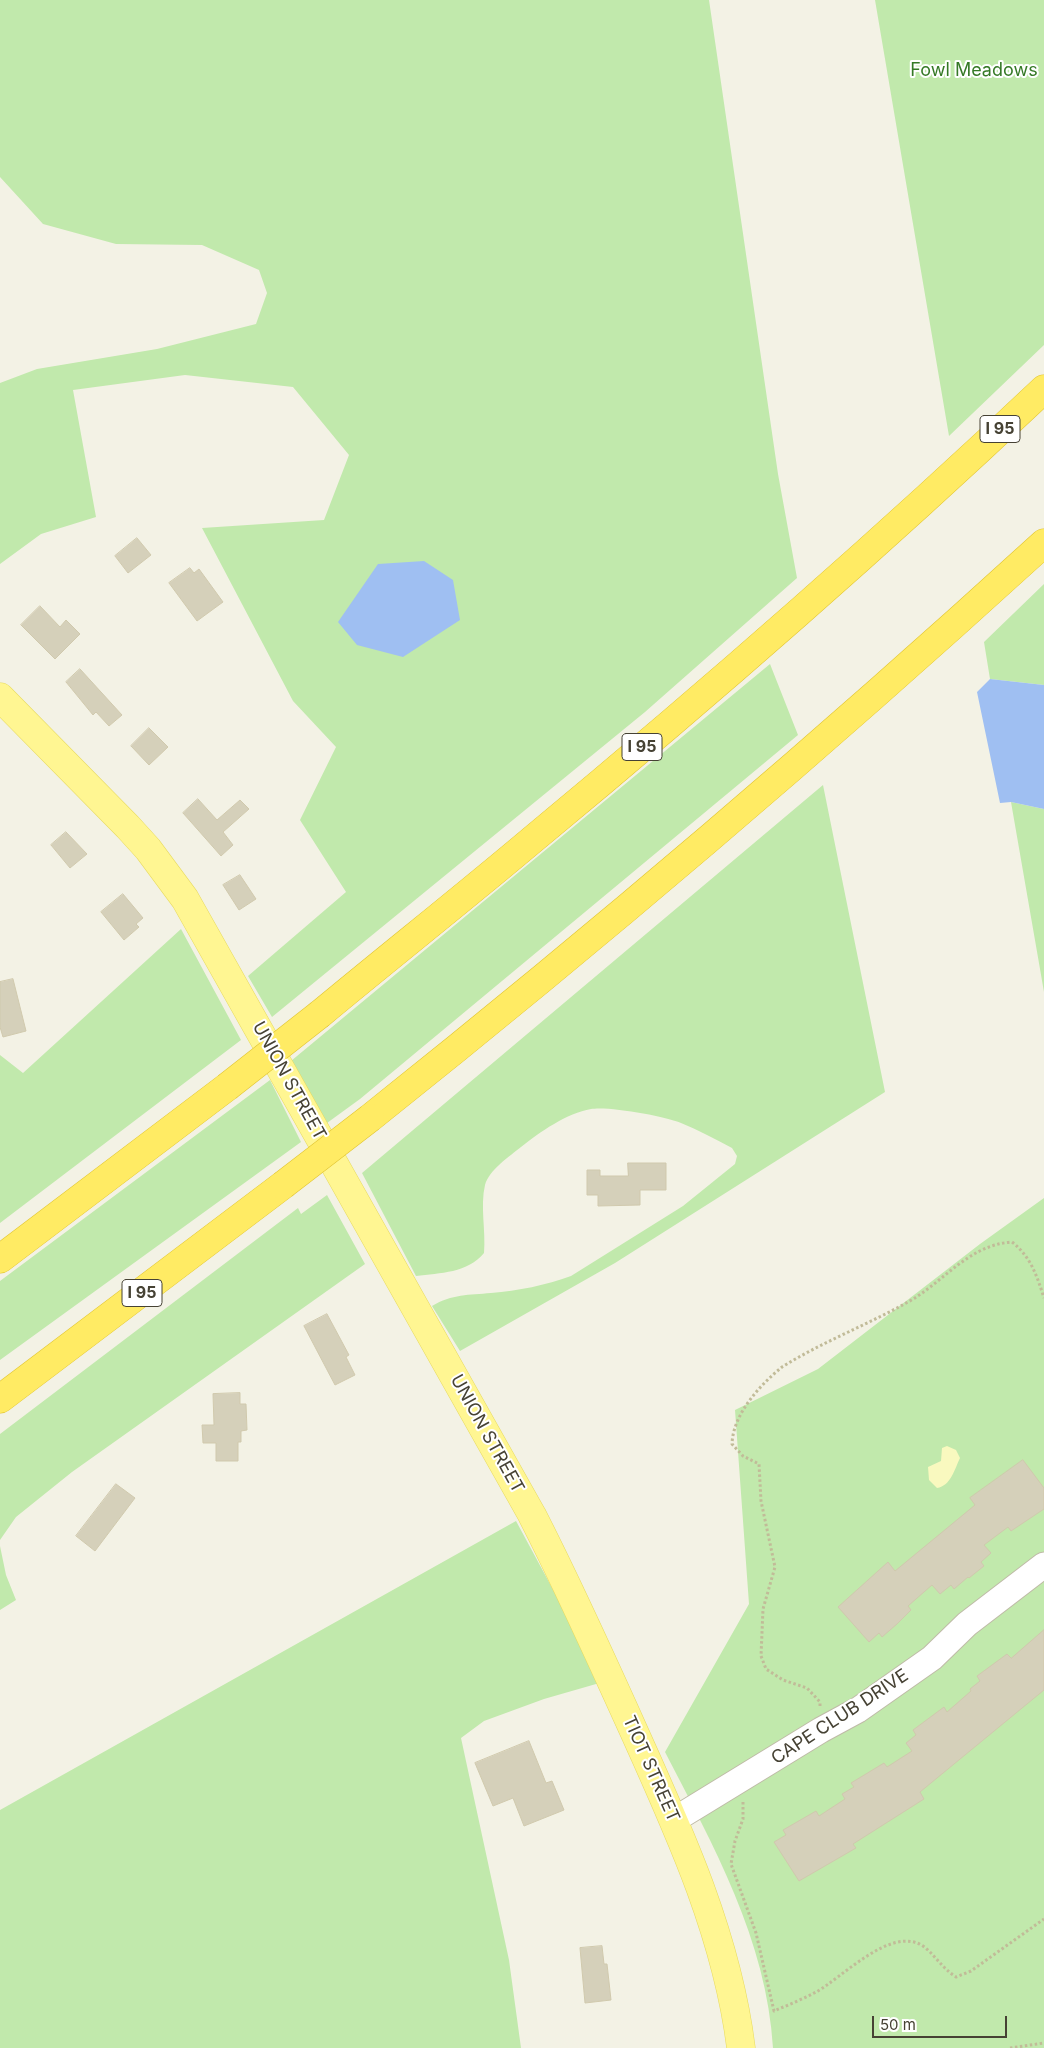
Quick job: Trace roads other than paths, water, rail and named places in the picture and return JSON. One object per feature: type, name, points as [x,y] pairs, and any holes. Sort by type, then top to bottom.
[{"type":"highway","name":"I 95","points":[[0,1259],[320,1014],[532,840],[708,690],[890,530],[1044,389]]},
{"type":"highway","name":"I 95","points":[[0,1399],[370,1118],[685,859],[1044,543]]},
{"type":"main road","name":"UNION STREET","points":[[0,697],[128,827],[148,849],[185,898],[525,1503]]},
{"type":"main road","name":"TIOT STREET","points":[[525,1503],[558,1565],[674,1820],[706,1901],[724,1959],[736,2004],[741,2048]]},
{"type":"street","name":"CAPE CLUB DRIVE","points":[[674,1820],[821,1730],[858,1710],[932,1658],[967,1624],[1044,1566]]},
{"type":"water","points":[[424,561],[453,580],[460,620],[403,657],[357,645],[338,622],[378,564]]},
{"type":"water","points":[[990,679],[1044,685],[1044,809],[1011,802],[1000,803],[977,692]]},
{"type":"park label","name":"Fowl Meadows","points":[[974,71]]}]
